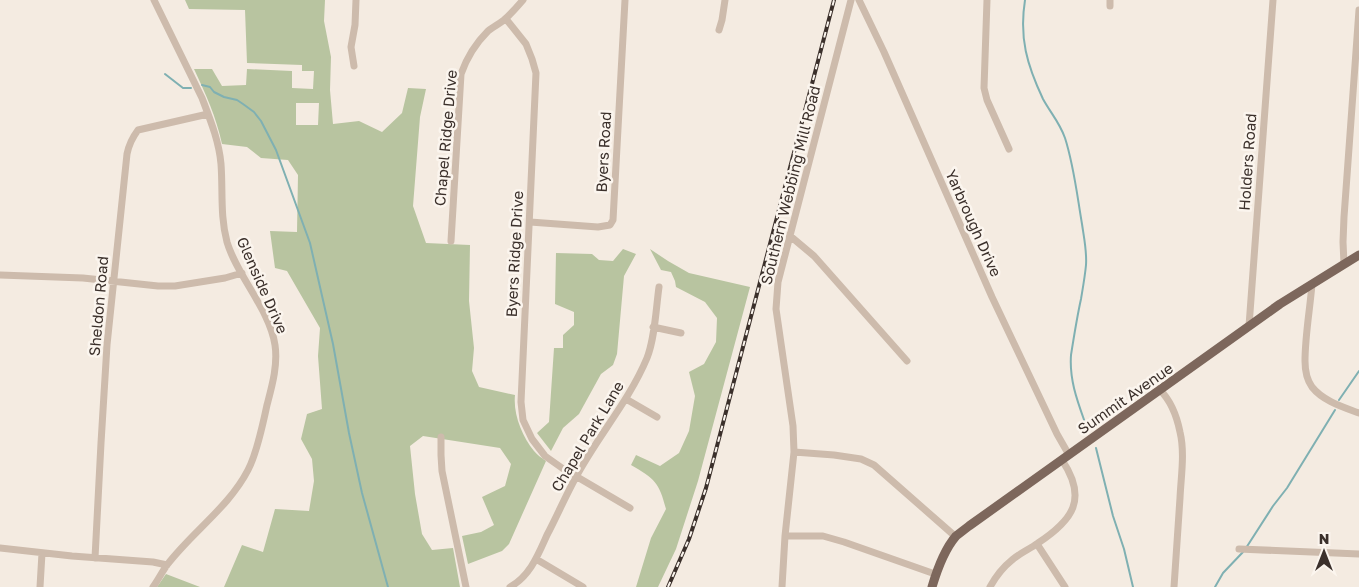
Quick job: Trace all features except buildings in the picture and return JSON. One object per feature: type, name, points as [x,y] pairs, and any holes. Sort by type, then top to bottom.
[{"type":"main road","name":"Summit Avenue","points":[[932,587],[943,556],[956,536],[1280,304],[1359,255]]},
{"type":"street","name":"Glenside Drive","points":[[153,587],[167,564],[233,493],[248,469],[265,414],[276,358],[275,344],[268,322],[228,244],[221,211],[220,163],[215,134],[202,98],[154,0]]},
{"type":"street","points":[[354,66],[351,47],[355,26],[356,0]]},
{"type":"street","name":"Chapel Ridge Drive","points":[[451,241],[461,74],[467,57],[475,45],[489,30],[506,19],[523,0]]},
{"type":"street","name":"Byers Road","points":[[530,222],[598,227],[610,225],[613,220],[625,0]]},
{"type":"street","points":[[719,30],[725,0]]},
{"type":"street","name":"Southern Webbing Mill Road","points":[[782,587],[785,536],[794,452],[793,426],[776,309],[778,282],[851,0]]},
{"type":"street","name":"Yarbrough Drive","points":[[859,0],[884,52],[992,297],[1057,434],[1072,478],[1075,496],[1073,507],[1065,522],[1004,566],[990,587]]},
{"type":"street","points":[[987,0],[984,88],[987,100],[1009,149]]},
{"type":"street","name":"Holders Road","points":[[1249,326],[1273,0]]},
{"type":"street","points":[[1344,264],[1344,217],[1359,10]]},
{"type":"street","name":"Byers Ridge Drive","points":[[506,19],[526,44],[536,73],[521,402],[523,420],[532,439],[545,456],[630,508]]},
{"type":"street","name":"Sheldon Road","points":[[95,558],[107,344],[127,154],[132,138],[138,130],[208,114]]},
{"type":"street","points":[[789,235],[814,256],[907,361]]},
{"type":"street","points":[[0,275],[114,280],[158,286],[175,286],[226,278],[242,273]]},
{"type":"street","points":[[1312,284],[1305,362],[1307,376],[1312,386],[1322,396],[1359,413]]},
{"type":"street","name":"Chapel Park Lane","points":[[510,587],[516,584],[526,573],[536,558],[576,476],[626,399],[651,345],[659,286]]},
{"type":"street","points":[[653,327],[681,333]]},
{"type":"street","points":[[1160,390],[1165,395],[1176,417],[1182,446],[1174,587]]},
{"type":"street","points":[[626,399],[657,417]]},
{"type":"street","points":[[441,437],[442,471],[466,587]]},
{"type":"street","points":[[794,452],[861,458],[874,466],[956,536]]},
{"type":"street","points":[[785,536],[823,536],[936,574]]},
{"type":"street","points":[[1037,544],[1065,587]]},
{"type":"street","points":[[0,548],[167,564]]},
{"type":"street","points":[[1239,550],[1359,554]]},
{"type":"street","points":[[40,587],[42,553]]},
{"type":"street","points":[[536,558],[583,587]]},
{"type":"green space","points":[[185,0],[325,0],[324,21],[331,57],[330,90],[333,124],[359,121],[382,132],[402,113],[408,88],[426,89],[420,117],[413,206],[426,243],[470,245],[469,301],[474,348],[472,371],[479,387],[515,395],[515,410],[522,432],[534,451],[546,461],[509,544],[502,551],[468,564],[462,536],[481,532],[494,525],[482,497],[505,486],[511,464],[500,448],[423,436],[410,446],[415,494],[422,534],[432,550],[453,548],[460,587],[224,587],[242,545],[263,552],[275,509],[309,511],[314,481],[312,459],[301,439],[307,414],[322,409],[318,356],[320,328],[287,271],[275,268],[270,231],[297,232],[298,175],[288,160],[261,158],[247,147],[222,144],[214,115],[194,69],[212,69],[222,86],[246,85],[247,69],[292,71],[292,88],[313,89],[314,71],[302,71],[302,65],[247,63],[245,10],[189,9]],"holes":[[[296,103],[319,103],[318,125],[296,125]]]},
{"type":"green space","points":[[623,249],[636,254],[624,276],[617,354],[613,365],[601,374],[579,414],[563,428],[551,451],[537,433],[549,422],[554,348],[563,348],[563,335],[574,325],[574,312],[555,304],[556,253],[592,254],[599,260],[613,261]]},
{"type":"green space","points":[[650,249],[689,273],[750,287],[698,481],[676,549],[658,587],[636,587],[651,538],[666,509],[655,482],[631,465],[636,455],[660,466],[679,453],[689,431],[695,396],[689,372],[704,364],[716,342],[717,318],[705,302],[676,287],[671,272],[661,270]]},
{"type":"green space","points":[[166,574],[200,587],[157,587]]},
{"type":"waterway","points":[[1025,0],[1023,27],[1026,51],[1043,99],[1058,122],[1065,138],[1073,170],[1084,239],[1086,269],[1071,355],[1071,365],[1075,393],[1088,431]]},
{"type":"waterway","points":[[165,74],[183,88],[191,88]]},
{"type":"waterway","points":[[202,85],[210,87],[214,92],[224,97],[237,100],[254,112],[261,121],[276,150],[310,243],[333,344],[362,493],[388,587]]},
{"type":"waterway","points":[[1339,400],[1359,371]]},
{"type":"waterway","points":[[1246,548],[1287,488],[1335,410]]},
{"type":"waterway","points":[[1096,448],[1133,587]]},
{"type":"waterway","points":[[1215,587],[1223,573],[1243,552]]},
{"type":"railway","points":[[668,587],[689,539],[706,488],[834,0]]}]
